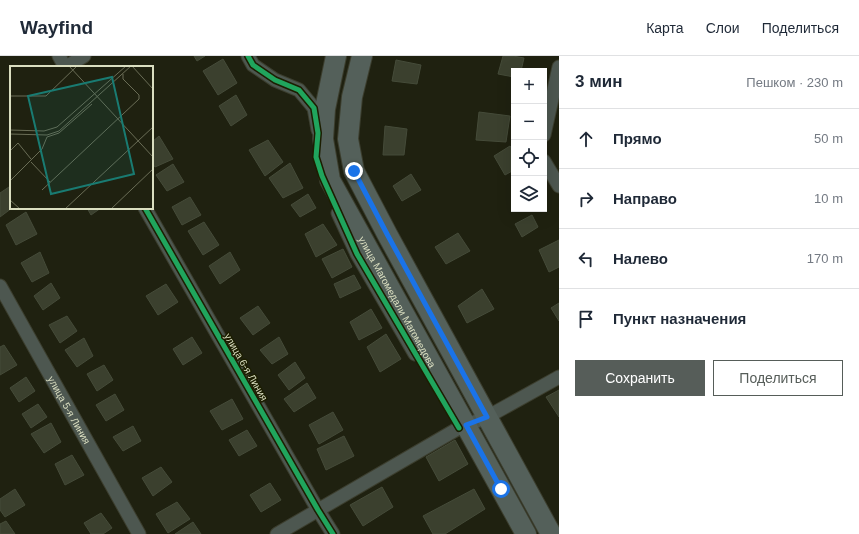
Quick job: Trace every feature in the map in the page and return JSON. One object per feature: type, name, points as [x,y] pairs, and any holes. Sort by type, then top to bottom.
[{"type":"main road","name":"улица Магомедали Магомедова","points":[[336,56],[325,109],[323,139],[330,180],[462,427],[526,534]]},
{"type":"main road","points":[[362,56],[352,98],[348,139],[354,171],[550,534]]},
{"type":"street","points":[[58,56],[65,66]]},
{"type":"street","points":[[68,66],[84,56]]},
{"type":"street","points":[[248,56],[253,65],[275,80],[299,90],[314,108],[318,133],[316,157],[322,176],[357,254],[462,427]]},
{"type":"street","points":[[547,121],[559,67]]},
{"type":"street","points":[[547,165],[559,186]]},
{"type":"street","name":"улица 6-я Линия","points":[[146,209],[333,534]]},
{"type":"street","name":"улица 5-я Линия","points":[[0,286],[140,534]]},
{"type":"street","points":[[277,534],[462,427],[487,417],[559,377]]},
{"type":"building","points":[[194,56],[205,56],[197,61]]},
{"type":"building","points":[[503,56],[524,58],[522,68],[511,68],[511,76],[498,74]]},
{"type":"building","points":[[223,59],[237,83],[218,95],[203,71]]},
{"type":"building","points":[[396,60],[421,65],[417,84],[392,81]]},
{"type":"building","points":[[236,95],[247,115],[231,126],[219,106]]},
{"type":"building","points":[[479,112],[510,116],[506,142],[476,140]]},
{"type":"building","points":[[385,126],[407,129],[404,155],[383,155]]},
{"type":"building","points":[[159,136],[173,159],[155,167],[153,164],[153,141]]},
{"type":"building","points":[[268,140],[283,162],[265,176],[249,150]]},
{"type":"building","points":[[510,146],[511,172],[505,175],[494,156]]},
{"type":"building","points":[[290,163],[303,188],[283,198],[269,178]]},
{"type":"building","points":[[173,164],[184,182],[167,191],[156,175]]},
{"type":"building","points":[[411,174],[421,190],[402,201],[393,186]]},
{"type":"building","points":[[9,187],[10,188],[11,209],[0,217],[0,193]]},
{"type":"building","points":[[308,194],[316,208],[300,217],[291,205]]},
{"type":"building","points":[[190,197],[201,215],[182,225],[172,207]]},
{"type":"building","points":[[88,209],[100,209],[91,215]]},
{"type":"building","points":[[26,212],[37,234],[16,245],[6,225]]},
{"type":"building","points":[[532,215],[538,227],[522,237],[515,224]]},
{"type":"building","points":[[204,222],[219,245],[203,255],[188,231]]},
{"type":"building","points":[[323,224],[337,245],[316,257],[305,234]]},
{"type":"building","points":[[458,233],[470,251],[446,264],[435,247]]},
{"type":"building","points":[[559,240],[559,267],[549,272],[539,250]]},
{"type":"building","points":[[343,249],[352,267],[332,278],[322,259]]},
{"type":"building","points":[[40,252],[49,273],[32,282],[21,263]]},
{"type":"building","points":[[230,252],[240,270],[220,284],[209,266]]},
{"type":"building","points":[[354,275],[361,288],[340,298],[334,284]]},
{"type":"building","points":[[51,283],[60,298],[43,310],[34,296]]},
{"type":"building","points":[[166,284],[178,302],[158,315],[146,296]]},
{"type":"building","points":[[482,289],[494,309],[467,323],[458,306]]},
{"type":"building","points":[[559,303],[559,321],[551,308]]},
{"type":"building","points":[[258,306],[270,323],[253,335],[240,318]]},
{"type":"building","points":[[371,309],[382,328],[359,340],[350,322]]},
{"type":"building","points":[[67,316],[77,331],[60,343],[49,325]]},
{"type":"building","points":[[386,334],[401,359],[380,372],[367,347]]},
{"type":"building","points":[[192,337],[202,353],[183,365],[173,349]]},
{"type":"building","points":[[279,337],[288,354],[272,364],[260,350]]},
{"type":"building","points":[[84,338],[93,356],[77,367],[65,350]]},
{"type":"building","points":[[4,345],[17,365],[0,375],[0,347]]},
{"type":"building","points":[[295,362],[305,378],[289,390],[278,375]]},
{"type":"building","points":[[104,365],[113,380],[97,391],[87,374]]},
{"type":"building","points":[[26,377],[35,391],[19,402],[10,388]]},
{"type":"building","points":[[307,383],[316,398],[294,412],[284,399]]},
{"type":"building","points":[[559,390],[559,417],[546,397]]},
{"type":"building","points":[[115,394],[124,410],[106,421],[96,405]]},
{"type":"building","points":[[232,399],[243,419],[222,430],[210,411]]},
{"type":"building","points":[[38,404],[47,417],[31,428],[22,414]]},
{"type":"building","points":[[333,412],[343,430],[319,444],[309,425]]},
{"type":"building","points":[[51,423],[61,442],[44,453],[31,434]]},
{"type":"building","points":[[133,426],[141,441],[123,451],[113,437]]},
{"type":"building","points":[[247,430],[257,446],[239,456],[229,440]]},
{"type":"building","points":[[344,436],[354,456],[326,470],[317,449]]},
{"type":"building","points":[[455,440],[468,464],[439,481],[426,457]]},
{"type":"building","points":[[72,455],[84,475],[65,485],[55,464]]},
{"type":"building","points":[[161,467],[172,482],[153,496],[142,478]]},
{"type":"building","points":[[270,483],[281,500],[261,512],[250,495]]},
{"type":"building","points":[[382,487],[393,507],[363,526],[350,505]]},
{"type":"building","points":[[15,489],[25,505],[5,517],[0,510],[0,499]]},
{"type":"building","points":[[474,489],[485,509],[445,534],[433,534],[423,516]]},
{"type":"building","points":[[177,502],[190,519],[168,533],[156,514]]},
{"type":"building","points":[[101,513],[112,528],[103,534],[91,534],[84,523]]},
{"type":"building","points":[[6,521],[15,534],[0,534],[0,524]]},
{"type":"building","points":[[193,522],[201,534],[175,534]]},
{"type":"cycle path","points":[[248,56],[253,65],[275,80],[299,90],[314,108],[318,133],[316,157],[322,176],[357,254],[459,428]]},
{"type":"cycle path","points":[[146,209],[333,534]]},
{"type":"route","points":[[354,171],[487,417],[466,425],[501,489]]}]
